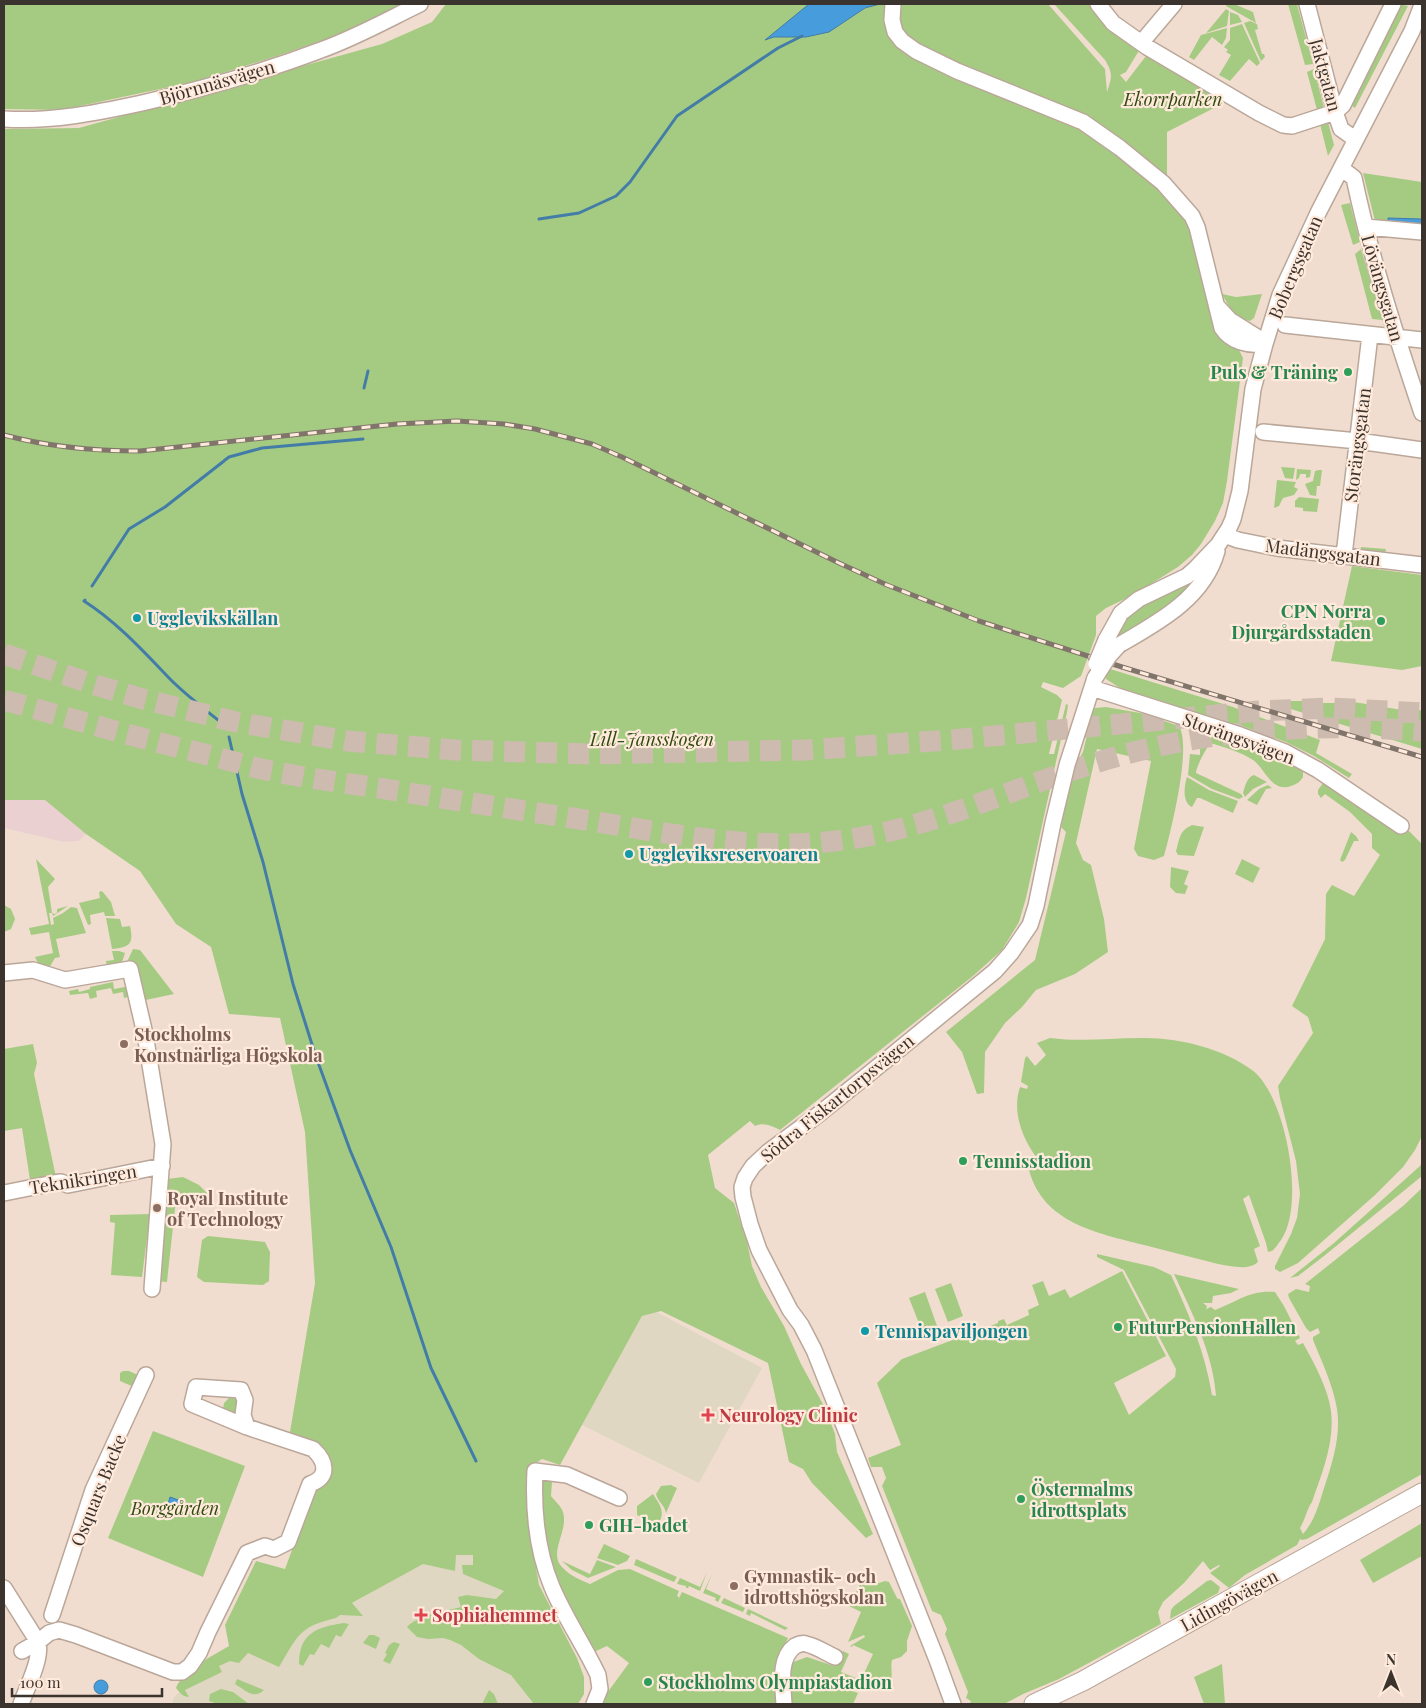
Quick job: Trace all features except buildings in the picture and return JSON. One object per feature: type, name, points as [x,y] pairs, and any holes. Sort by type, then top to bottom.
[{"type":"main road","name":"Lidingövägen","points":[[1034,1704],[1083,1681],[1422,1492]]},
{"type":"main road","name":"Lidingövägen","points":[[1056,1704],[1422,1501]]},
{"type":"street","name":"Björnnäsvägen","points":[[4,119],[67,118],[173,96],[263,70],[322,50],[373,28],[420,4]]},
{"type":"street","points":[[893,4],[892,20],[895,32],[902,41],[912,48],[957,72],[1083,122],[1120,148],[1163,183],[1192,216],[1201,241],[1217,306],[1230,320],[1265,344]]},
{"type":"street","points":[[1098,4],[1113,23],[1179,67],[1283,125],[1292,126],[1335,112],[1345,102],[1393,4]]},
{"type":"street","points":[[1141,43],[1174,4]]},
{"type":"street","name":"Jaktgatan","points":[[1307,4],[1341,129],[1355,139]]},
{"type":"street","name":"Bobergsgatan","points":[[1113,642],[1173,613],[1188,599],[1207,574],[1236,510],[1253,389],[1280,295],[1355,139],[1412,31],[1422,5]]},
{"type":"street","name":"Lövängsgatan","points":[[1341,168],[1354,178],[1397,337],[1422,413]]},
{"type":"street","points":[[1366,227],[1422,232]]},
{"type":"street","points":[[1285,325],[1422,340]]},
{"type":"street","name":"Storängsgatan","points":[[1344,555],[1370,335]]},
{"type":"street","points":[[1263,432],[1358,441],[1422,450]]},
{"type":"street","name":"Bobergsgatan","points":[[1113,642],[1121,613],[1131,604],[1187,576],[1222,540]]},
{"type":"street","name":"Madängsgatan","points":[[1222,540],[1238,540],[1277,548],[1422,564]]},
{"type":"street","points":[[1093,683],[1095,667],[1113,642]]},
{"type":"street","name":"Storängsvägen","points":[[1093,683],[1285,752],[1318,770],[1401,826]]},
{"type":"street","name":"Södra Fiskartorpsvägen","points":[[953,1704],[814,1350],[790,1310],[759,1250],[750,1224],[742,1187],[745,1178],[753,1166],[768,1152],[884,1062],[995,971],[1011,953],[1030,925],[1036,906],[1067,765],[1093,683]]},
{"type":"street","name":"Teknikringen","points":[[4,973],[33,970],[65,980],[130,969],[146,1034],[162,1132],[163,1156],[152,1289]]},
{"type":"street","name":"Teknikringen","points":[[4,1193],[61,1182],[68,1184],[162,1166]]},
{"type":"street","name":"Osquars Backe","points":[[21,1704],[93,1490],[146,1375]]},
{"type":"street","points":[[4,1588],[50,1620],[59,1630],[173,1672],[182,1672],[190,1666],[199,1654],[247,1553],[265,1546],[274,1549],[288,1542],[310,1484],[322,1477],[323,1462],[320,1455],[313,1449],[247,1427]]},
{"type":"street","points":[[594,1704],[600,1689],[598,1675],[552,1587],[543,1561],[536,1516],[535,1471],[567,1475],[619,1498]]},
{"type":"street","points":[[22,1652],[50,1620],[60,1618],[76,1635]]},
{"type":"street","points":[[784,1704],[784,1663],[789,1652],[797,1645],[805,1643],[835,1657]]},
{"type":"shaded area","points":[[4,800],[45,800],[86,834],[78,841],[64,842],[4,828]]},
{"type":"shaded area","points":[[647,1307],[762,1368],[699,1483],[582,1425]]},
{"type":"shaded area","name":"Sophiahemmet","points":[[481,1542],[562,1704],[173,1704],[173,1699],[176,1695],[210,1668],[285,1628],[355,1602],[457,1544]]},
{"type":"green space","points":[[4,4],[402,4],[350,31],[198,81],[61,110],[4,109]]},
{"type":"green space","name":"Lill-Jansskogen","points":[[446,4],[1048,4],[1105,69],[1107,92],[1111,75],[1105,60],[1054,4],[1095,4],[1140,49],[1126,72],[1120,75],[1126,82],[1146,56],[1152,57],[1222,97],[1216,107],[1167,132],[1167,179],[1158,186],[1189,223],[1230,345],[1239,350],[1243,358],[1227,481],[1223,503],[1215,521],[1192,555],[1178,567],[1133,595],[1106,608],[1096,616],[1096,635],[1081,676],[1063,688],[1043,682],[1041,687],[1057,695],[1062,700],[1049,754],[1054,754],[1066,704],[1068,705],[1067,712],[1026,898],[1019,922],[1002,950],[973,976],[780,1130],[764,1124],[755,1126],[750,1121],[708,1155],[715,1188],[734,1203],[747,1242],[752,1266],[761,1287],[784,1326],[801,1364],[825,1408],[835,1434],[837,1452],[873,1534],[866,1538],[812,1483],[803,1469],[789,1462],[768,1363],[661,1311],[642,1316],[560,1465],[542,1459],[532,1466],[531,1538],[539,1585],[577,1658],[584,1677],[584,1694],[578,1704],[534,1704],[511,1675],[479,1659],[461,1645],[443,1638],[428,1639],[417,1637],[407,1627],[425,1616],[461,1607],[458,1597],[467,1595],[496,1599],[504,1591],[463,1574],[462,1565],[473,1565],[473,1555],[456,1555],[455,1571],[423,1564],[352,1603],[363,1616],[340,1615],[306,1629],[295,1640],[279,1667],[248,1653],[239,1663],[230,1661],[219,1666],[222,1672],[185,1690],[189,1697],[187,1697],[176,1688],[179,1682],[199,1664],[229,1646],[225,1625],[256,1561],[285,1569],[315,1488],[322,1485],[313,1442],[290,1432],[315,1283],[305,1132],[280,1018],[229,1014],[211,947],[176,924],[140,871],[86,834],[45,800],[4,800],[4,129],[79,128],[382,44],[432,22]]},
{"type":"green space","points":[[1227,4],[1234,4],[1253,12],[1256,23],[1226,6]]},
{"type":"green space","points":[[1288,4],[1297,4],[1313,64],[1305,65]]},
{"type":"green space","points":[[1398,4],[1408,6],[1355,108],[1348,103]]},
{"type":"green space","points":[[1226,9],[1229,11],[1227,26],[1206,33]]},
{"type":"green space","points":[[1230,12],[1238,15],[1242,22],[1230,25]]},
{"type":"green space","points":[[1250,21],[1257,24],[1258,29],[1255,30],[1262,54],[1265,57],[1261,61],[1244,23]]},
{"type":"green space","points":[[1242,24],[1260,63],[1257,66],[1249,59],[1230,81],[1219,75],[1231,55],[1226,52],[1228,50],[1224,47],[1230,40],[1230,28]]},
{"type":"green space","points":[[1227,28],[1226,38],[1222,45],[1212,37],[1194,60],[1189,57],[1201,35]]},
{"type":"green space","points":[[1314,69],[1324,108],[1317,110],[1307,72]]},
{"type":"green space","points":[[1328,122],[1334,145],[1328,156],[1320,124]]},
{"type":"green space","points":[[1363,173],[1422,182],[1422,227],[1376,225]]},
{"type":"green space","points":[[1350,203],[1360,242],[1353,245],[1341,205]]},
{"type":"green space","points":[[1361,249],[1383,320],[1372,319],[1355,254]]},
{"type":"green space","points":[[1222,294],[1236,297],[1262,294],[1254,318],[1250,321],[1236,315]]},
{"type":"green space","points":[[1281,467],[1295,468],[1293,479],[1285,478]]},
{"type":"green space","points":[[1297,469],[1311,470],[1310,477],[1306,478],[1306,474],[1300,474],[1296,480]]},
{"type":"green space","points":[[1322,470],[1320,486],[1317,486],[1316,496],[1310,495],[1305,484],[1313,481],[1315,471]]},
{"type":"green space","points":[[1277,480],[1296,482],[1294,487],[1298,489],[1294,495],[1283,498],[1279,506],[1274,508]]},
{"type":"green space","points":[[1299,497],[1319,499],[1317,512],[1303,511],[1303,508],[1295,507],[1295,501]]},
{"type":"green space","points":[[1361,547],[1386,549],[1385,554],[1361,551]]},
{"type":"green space","name":"CPN Norra Djurgårdsstaden","points":[[1352,566],[1422,575],[1422,666],[1402,670],[1331,661]]},
{"type":"green space","points":[[1202,571],[1184,598],[1116,643],[1108,627],[1118,616]]},
{"type":"green space","points":[[1107,668],[1233,707],[1320,740],[1316,753],[1352,774],[1349,778],[1314,756],[1286,742],[1242,726],[1238,731],[1123,690],[1106,679]]},
{"type":"green space","points":[[1277,701],[1307,701],[1313,703],[1354,702],[1408,711],[1422,710],[1422,749],[1271,703]]},
{"type":"green space","points":[[1106,707],[1140,713],[1179,726],[1182,737],[1182,770],[1164,856],[1154,860],[1138,856],[1134,849],[1151,761],[1097,749],[1076,843],[1083,860],[1091,865],[1104,919],[1108,952],[1075,974],[1036,990],[1005,1023],[985,1052],[984,1093],[977,1094],[962,1052],[946,1032],[1035,960],[1066,832],[1061,827],[1074,768],[1083,752],[1093,710]]},
{"type":"green space","points":[[1204,733],[1252,748],[1303,771],[1303,777],[1293,785],[1278,786],[1269,779],[1253,760],[1238,752],[1210,743],[1199,762],[1196,773],[1241,794],[1243,797],[1239,799],[1212,789],[1188,775],[1190,754],[1200,755],[1200,747],[1193,744],[1197,742],[1198,737],[1195,735]]},
{"type":"green space","points":[[1254,775],[1267,782],[1253,789],[1245,797],[1243,793],[1248,780]]},
{"type":"green space","points":[[1187,777],[1209,790],[1238,801],[1233,813],[1200,798],[1197,798],[1192,807],[1189,805],[1185,798]]},
{"type":"green space","points":[[1323,783],[1400,835],[1405,829],[1409,831],[1422,844],[1422,1136],[1403,1167],[1375,1195],[1298,1263],[1280,1272],[1275,1269],[1275,1266],[1297,1218],[1300,1194],[1296,1161],[1278,1086],[1313,1033],[1308,1017],[1292,1006],[1325,939],[1326,894],[1332,885],[1354,896],[1380,855],[1372,848],[1372,834],[1350,812],[1325,794],[1321,798],[1318,790]]},
{"type":"green space","points":[[1268,785],[1272,788],[1266,789],[1257,805],[1247,800],[1259,789]]},
{"type":"green space","points":[[1192,825],[1204,827],[1194,856],[1178,855],[1176,851],[1181,835]]},
{"type":"green space","points":[[1351,832],[1359,841],[1354,841],[1345,860],[1342,862],[1340,860]]},
{"type":"green space","points":[[36,859],[55,879],[48,887],[52,913],[49,913],[51,925],[54,924],[53,918],[71,907],[77,908],[86,933],[56,939],[60,957],[55,958],[49,968],[39,965],[35,957],[53,953],[49,932],[31,935],[29,928],[49,924]]},
{"type":"green space","points":[[1242,859],[1260,868],[1253,883],[1235,874]]},
{"type":"green space","points":[[1171,867],[1189,871],[1184,884],[1188,886],[1185,894],[1176,893],[1170,887]]},
{"type":"green space","points":[[102,891],[111,902],[115,916],[105,916],[104,912],[90,915],[91,924],[88,925],[79,903],[100,898],[99,892]]},
{"type":"green space","points":[[4,905],[11,909],[15,919],[11,929],[4,932]]},
{"type":"green space","points":[[68,906],[53,916],[52,913],[57,913],[57,909]]},
{"type":"green space","points":[[106,918],[120,919],[122,927],[130,926],[131,941],[127,946],[112,949]]},
{"type":"green space","points":[[133,949],[140,950],[174,994],[141,1001],[133,961],[127,962]]},
{"type":"green space","points":[[112,951],[125,953],[122,962],[107,967],[106,961],[114,960]]},
{"type":"green space","points":[[113,982],[114,989],[130,986],[132,996],[124,998],[123,992],[113,994],[111,988],[96,991],[97,997],[90,999],[88,993],[70,995],[69,991],[78,989],[79,992],[90,989],[90,987]]},
{"type":"green space","points":[[1050,1038],[1073,1040],[1169,1039],[1213,1050],[1240,1062],[1252,1070],[1264,1083],[1274,1102],[1283,1126],[1289,1151],[1292,1202],[1288,1224],[1275,1248],[1268,1252],[1249,1195],[1243,1199],[1260,1246],[1254,1249],[1258,1262],[1245,1267],[1218,1264],[1108,1236],[1074,1223],[1059,1214],[1046,1202],[1036,1188],[1029,1170],[1041,1163],[1025,1137],[1018,1117],[1017,1107],[1020,1087],[1027,1089],[1028,1086],[1021,1082],[1025,1058],[1027,1056],[1035,1066],[1046,1055],[1037,1043]]},
{"type":"green space","points":[[33,1044],[37,1063],[34,1074],[56,1177],[30,1180],[22,1128],[4,1131],[4,1049]]},
{"type":"green space","points":[[1422,1162],[1422,1176],[1324,1256],[1298,1276],[1290,1278],[1334,1243],[1420,1166]]},
{"type":"green space","points":[[183,1177],[199,1185],[207,1193],[207,1201],[176,1199],[167,1282],[157,1281],[167,1179]]},
{"type":"green space","points":[[1422,1188],[1422,1474],[1307,1539],[1300,1539],[1297,1545],[1245,1575],[1229,1588],[1210,1573],[1220,1566],[1210,1570],[1203,1561],[1184,1583],[1163,1602],[1158,1612],[1161,1624],[1059,1679],[1004,1704],[970,1703],[971,1701],[966,1698],[968,1692],[945,1634],[947,1629],[941,1615],[932,1611],[882,1486],[886,1478],[882,1467],[871,1467],[868,1458],[901,1445],[877,1383],[902,1359],[998,1323],[998,1321],[1004,1319],[1007,1325],[1029,1315],[1028,1310],[1039,1305],[1032,1285],[1043,1281],[1049,1296],[1065,1289],[1070,1298],[1122,1271],[1166,1356],[1114,1383],[1129,1415],[1175,1377],[1176,1369],[1124,1270],[1097,1257],[1097,1254],[1154,1267],[1171,1275],[1196,1334],[1212,1395],[1216,1396],[1211,1364],[1206,1349],[1174,1274],[1239,1289],[1231,1293],[1213,1296],[1212,1303],[1203,1303],[1207,1306],[1206,1309],[1211,1307],[1215,1310],[1250,1295],[1275,1292],[1300,1338],[1295,1341],[1298,1345],[1303,1343],[1320,1376],[1327,1393],[1331,1411],[1332,1423],[1329,1446],[1312,1502],[1300,1528],[1303,1534],[1317,1511],[1331,1467],[1336,1447],[1338,1418],[1333,1391],[1313,1340],[1313,1337],[1320,1333],[1318,1328],[1310,1332],[1306,1328],[1288,1294],[1296,1289],[1309,1292],[1310,1286],[1305,1284],[1403,1206]]},
{"type":"green space","points":[[150,1214],[142,1277],[111,1275],[115,1223],[110,1222],[110,1215]]},
{"type":"green space","points":[[208,1236],[265,1242],[270,1252],[269,1281],[263,1285],[204,1282],[197,1277],[202,1240]]},
{"type":"green space","points":[[951,1283],[963,1316],[948,1322],[935,1289]]},
{"type":"green space","points":[[925,1292],[937,1326],[922,1331],[909,1298]]},
{"type":"green space","points":[[129,1371],[138,1375],[134,1387],[120,1381],[120,1373]]},
{"type":"green space","points":[[229,1398],[240,1400],[238,1417],[223,1409],[224,1403]]},
{"type":"green space","name":"Borggården","points":[[153,1431],[245,1466],[203,1577],[108,1538]]},
{"type":"green space","points":[[554,1474],[551,1496],[562,1510],[564,1520],[557,1556],[563,1568],[572,1576],[590,1584],[618,1570],[630,1569],[679,1591],[678,1600],[682,1592],[788,1638],[783,1649],[777,1704],[599,1704],[629,1663],[607,1646],[594,1652],[555,1579],[542,1537],[541,1485],[543,1479]]},
{"type":"green space","points":[[671,1485],[677,1488],[666,1513],[656,1494],[661,1486]]},
{"type":"green space","points":[[653,1494],[662,1512],[658,1524],[637,1515],[637,1506]]},
{"type":"green space","points":[[1422,1523],[1422,1556],[1373,1583],[1360,1560]]},
{"type":"green space","points":[[604,1544],[630,1556],[627,1561],[618,1565],[597,1558]]},
{"type":"green space","points":[[636,1559],[677,1577],[674,1582],[634,1565]]},
{"type":"green space","points":[[597,1560],[616,1567],[588,1578],[572,1570],[562,1561],[590,1574]]},
{"type":"green space","points":[[707,1572],[700,1591],[689,1586],[686,1588],[686,1586],[677,1584],[680,1578],[700,1587]]},
{"type":"green space","points":[[866,1573],[879,1583],[889,1582],[897,1598],[900,1599],[912,1626],[907,1641],[907,1651],[901,1657],[892,1660],[889,1685],[879,1681],[873,1689],[869,1689],[844,1682],[847,1689],[858,1693],[853,1704],[789,1704],[788,1664],[807,1657],[834,1666],[843,1651],[849,1654],[841,1672],[861,1680],[873,1654],[853,1645],[852,1647],[850,1646],[865,1637],[864,1635],[848,1642],[861,1612],[849,1606]]},
{"type":"green space","points":[[712,1574],[706,1589],[721,1596],[718,1602],[715,1600],[716,1598],[703,1593]]},
{"type":"green space","points":[[1211,1580],[1220,1587],[1218,1593],[1170,1619],[1171,1610],[1174,1606]]},
{"type":"green space","points":[[724,1598],[745,1608],[743,1612],[721,1603]]},
{"type":"green space","points":[[748,1609],[788,1628],[785,1630],[751,1613],[750,1616],[746,1614]]},
{"type":"green space","points":[[344,1623],[349,1624],[341,1637],[336,1635],[329,1648],[321,1644],[314,1655],[310,1654],[303,1666],[299,1664],[302,1645],[311,1633]]},
{"type":"green space","points":[[369,1635],[380,1638],[376,1649],[363,1643]]},
{"type":"green space","points":[[394,1642],[400,1644],[390,1664],[383,1661],[389,1645]]},
{"type":"green space","points":[[1222,1664],[1225,1704],[1204,1704],[1194,1677]]},
{"type":"green space","points":[[237,1679],[264,1690],[257,1694],[250,1693],[235,1684]]},
{"type":"green space","points":[[221,1689],[233,1692],[249,1704],[218,1704],[209,1701],[210,1694]]},
{"type":"green space","points":[[489,1690],[494,1694],[498,1704],[482,1704]]},
{"type":"water","points":[[809,4],[880,4],[865,8],[829,32],[806,37],[774,37],[765,40]]},
{"type":"water","points":[[1388,218],[1422,219],[1422,224],[1388,222]]},
{"type":"water","points":[[170,1497],[184,1502],[182,1508],[174,1509],[169,1506]]},
{"type":"water","points":[[98,1680],[104,1680],[108,1687],[104,1694],[98,1694],[94,1690],[94,1684]]},
{"type":"waterway","points":[[539,219],[579,213],[616,196],[630,182],[677,116],[778,48],[802,36]]},
{"type":"waterway","points":[[364,388],[368,371]]},
{"type":"waterway","points":[[225,460],[229,457],[262,448],[363,439]]},
{"type":"waterway","points":[[92,586],[129,529],[165,507],[224,461]]},
{"type":"waterway","points":[[85,600],[108,618],[171,680],[218,720]]},
{"type":"waterway","points":[[229,737],[242,794],[263,862],[293,984],[315,1054],[350,1150],[391,1247],[431,1368],[476,1461]]},
{"type":"tunnel","points":[[4,654],[143,699],[236,722],[348,741],[456,750],[589,754],[805,750],[950,740],[1258,711],[1331,708],[1422,713]]},
{"type":"tunnel","points":[[4,700],[271,771],[663,833],[728,841],[793,844],[862,837],[898,829],[967,808],[1105,760],[1183,741],[1223,735],[1302,728],[1422,731]]},
{"type":"railway","points":[[4,435],[72,448],[140,451],[397,424],[457,421],[504,424],[535,429],[592,444],[887,585],[979,621],[1122,667],[1422,757]]},
{"type":"place","name":"Puls & Träning","points":[[1348,372]]},
{"type":"place","name":"Ugglevikskällan","points":[[137,618]]},
{"type":"place","name":"CPN Norra Djurgårdsstaden","points":[[1381,621]]},
{"type":"place","name":"Uggleviksreservoaren","points":[[629,854]]},
{"type":"place","name":"Stockholms Konstnärliga Högskola","points":[[124,1044]]},
{"type":"place","name":"Tennisstadion","points":[[963,1161]]},
{"type":"place","name":"Royal Institute of Technology","points":[[157,1208]]},
{"type":"place","name":"FuturPensionHallen","points":[[1118,1327]]},
{"type":"place","name":"Tennispaviljongen","points":[[865,1331]]},
{"type":"place","name":"Neurology Clinic","points":[[708,1415]]},
{"type":"place","name":"Östermalms idrottsplats","points":[[1021,1499]]},
{"type":"place","name":"GIH-badet","points":[[589,1525]]},
{"type":"place","name":"Gymnastik- och idrottshögskolan","points":[[734,1586]]},
{"type":"place","name":"Sophiahemmet","points":[[421,1615]]},
{"type":"place","name":"Stockholms Olympiastadion","points":[[648,1682]]},
{"type":"park label","name":"Ekorrparken","points":[[1173,99]]}]
